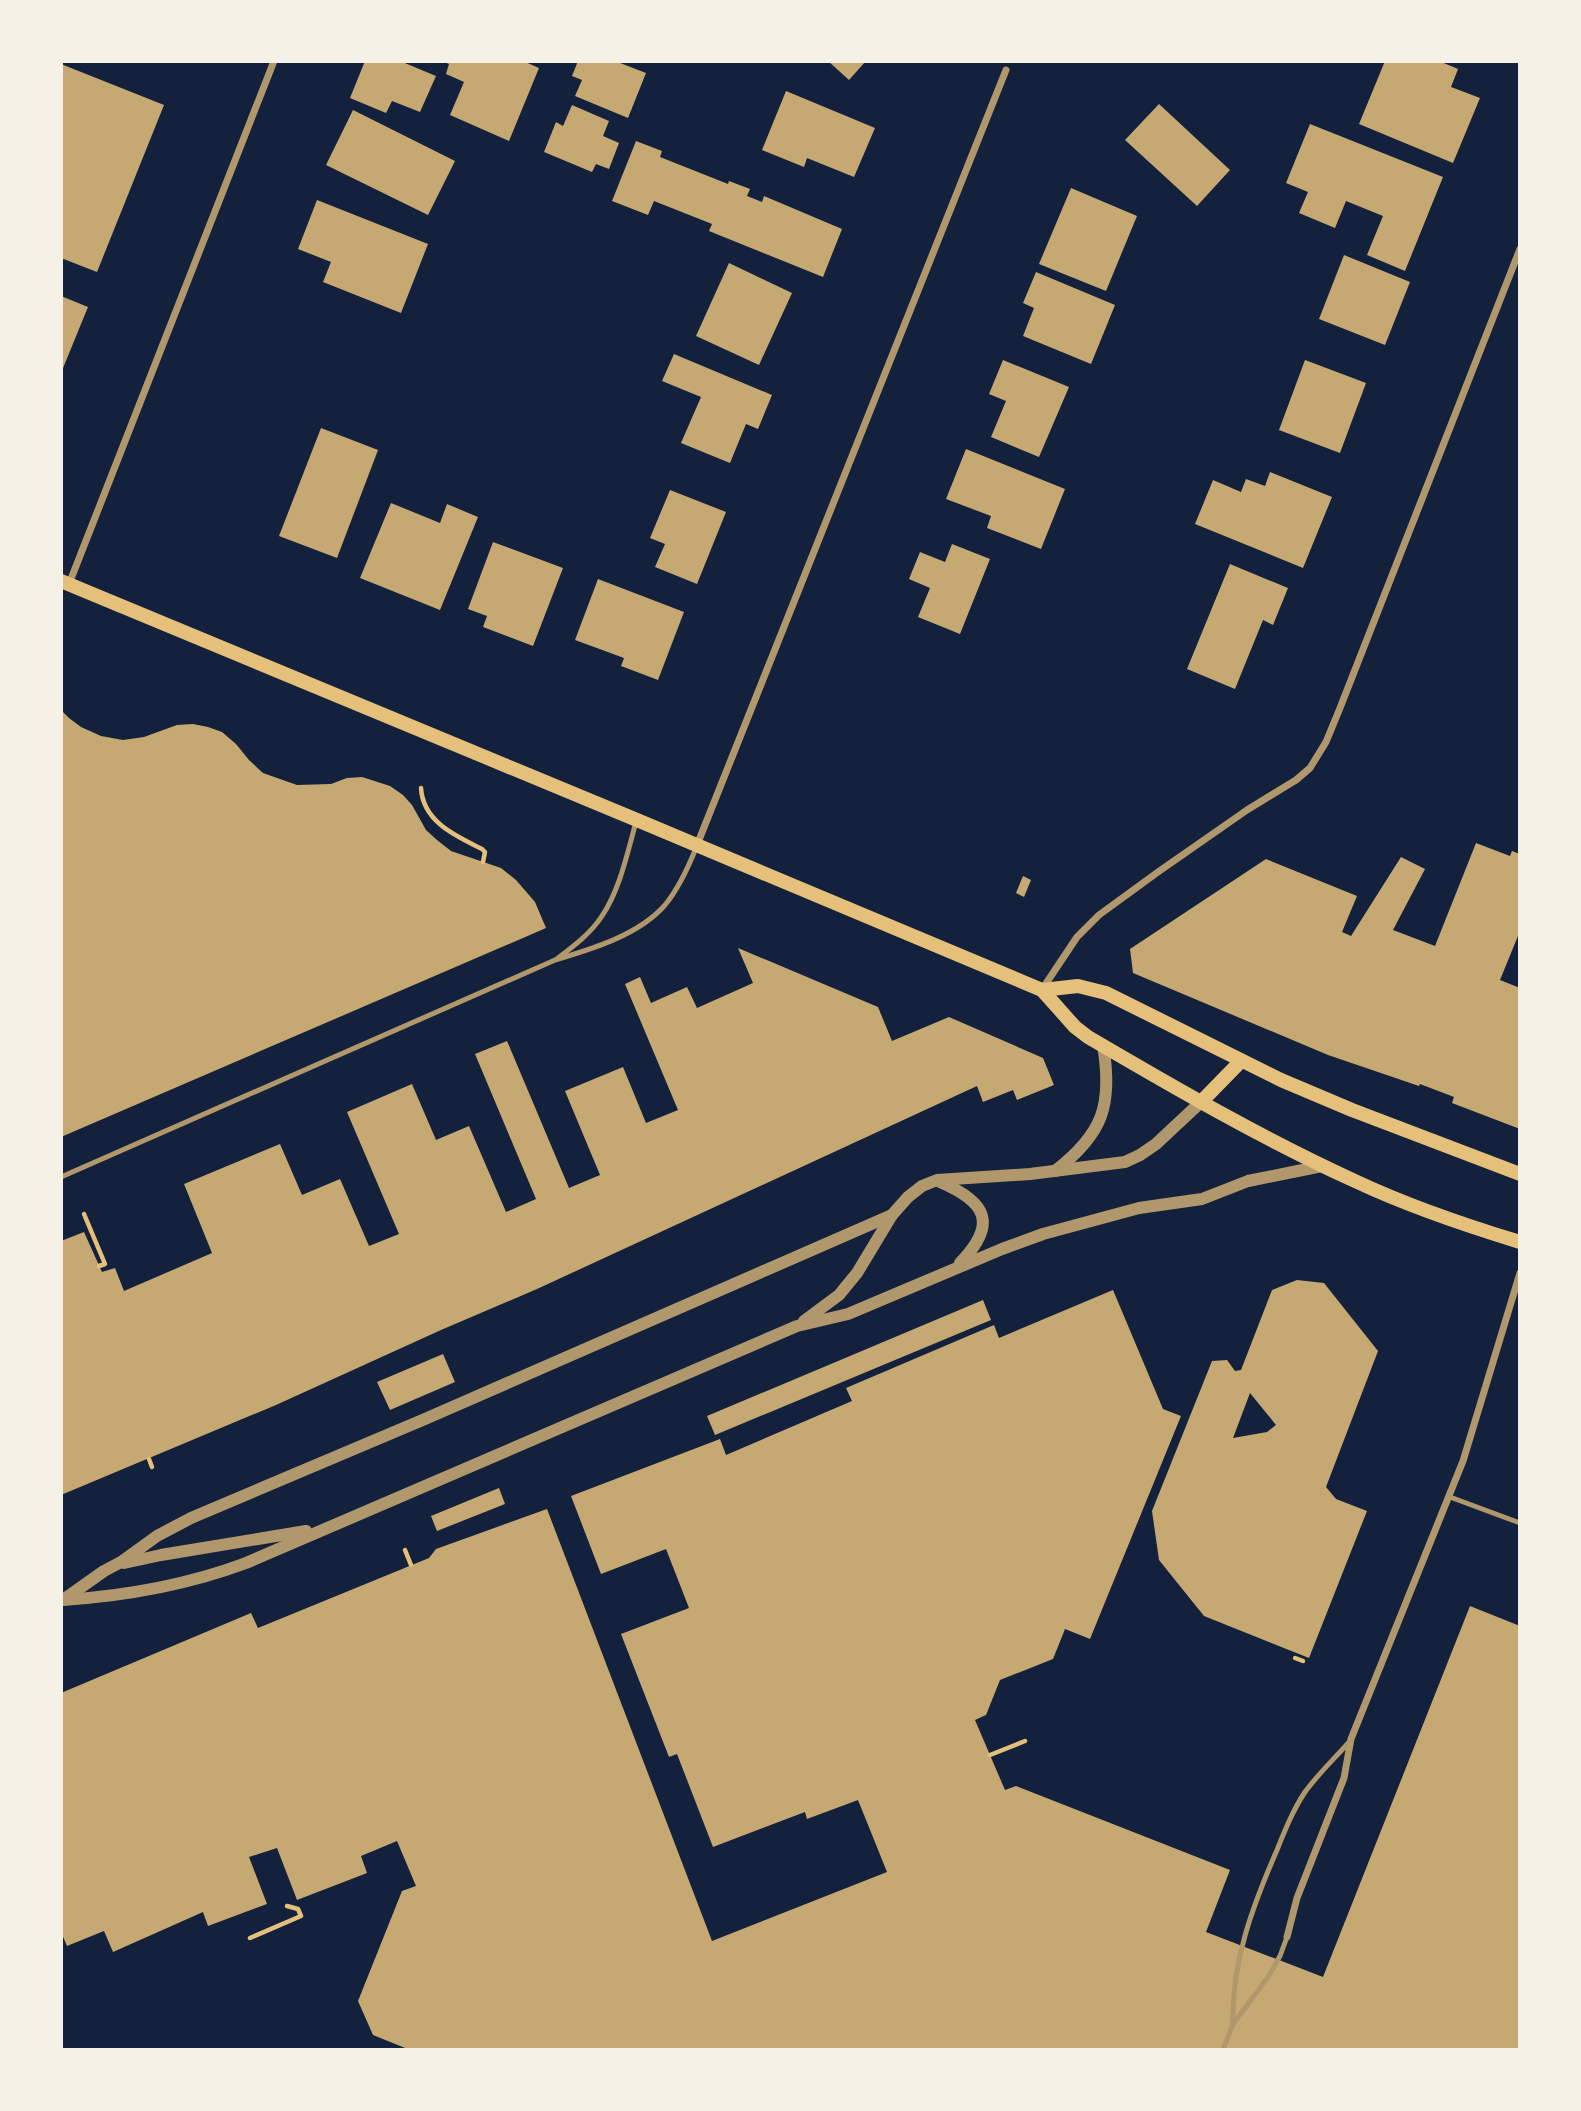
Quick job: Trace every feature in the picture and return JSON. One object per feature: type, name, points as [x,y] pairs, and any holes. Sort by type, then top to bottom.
[{"type":"main road","points":[[65,582],[1042,990],[1075,1027],[1103,1045],[1322,1166],[1428,1211],[1520,1242]]},
{"type":"main road","points":[[1042,990],[1078,986],[1106,993],[1241,1061],[1352,1110],[1520,1174]]},
{"type":"main road","points":[[1202,1101],[1241,1061]]},
{"type":"street","points":[[65,582],[274,61]]},
{"type":"street","points":[[697,845],[1006,70]]},
{"type":"street","points":[[1042,990],[1077,937],[1098,915],[1214,833],[1296,780],[1310,768],[1319,755],[1336,719],[1520,249]]},
{"type":"street","points":[[1055,1171],[1083,1147],[1100,1119],[1107,1089],[1103,1045]]},
{"type":"street","points":[[797,1326],[832,1302],[851,1281],[892,1215],[915,1191],[937,1180],[1116,1164],[1140,1155],[1170,1132],[1202,1101]]},
{"type":"street","points":[[62,1600],[125,1595],[200,1578],[261,1558],[797,1326],[848,1314],[1043,1234],[1161,1203],[1202,1199],[1248,1181],[1322,1166]]},
{"type":"street","points":[[937,1180],[970,1198],[984,1221],[983,1232],[976,1246],[955,1268]]},
{"type":"street","points":[[62,1600],[157,1536],[191,1518],[892,1215]]},
{"type":"street","points":[[1287,1937],[1297,1898],[1343,1778],[1352,1739],[1464,1461],[1520,1273]]},
{"type":"street","points":[[111,1568],[161,1555],[331,1526]]},
{"type":"lane","points":[[555,960],[590,930],[608,906],[637,820]]},
{"type":"lane","points":[[61,1177],[555,960],[614,939],[652,917],[664,906],[686,871],[697,845]]},
{"type":"lane","points":[[1450,1497],[1520,1523]]},
{"type":"lane","points":[[1233,2024],[1234,1981],[1257,1896],[1302,1796],[1352,1739]]},
{"type":"lane","points":[[1223,2050],[1233,2024],[1268,1977],[1287,1937]]},
{"type":"path","points":[[421,788],[424,802],[436,821],[453,836],[482,849],[485,852],[483,862]]},
{"type":"path","points":[[84,1214],[105,1264],[99,1266]]},
{"type":"path","points":[[149,1459],[152,1468]]},
{"type":"path","points":[[405,1550],[411,1565]]},
{"type":"path","points":[[1295,1658],[1303,1661]]},
{"type":"path","points":[[990,1755],[1025,1741]]},
{"type":"path","points":[[250,1938],[301,1916],[298,1909],[287,1906]]},
{"type":"building","points":[[365,61],[400,61],[436,76],[420,112],[392,101],[386,113],[350,98]]},
{"type":"building","points":[[442,61],[523,61],[539,68],[509,141],[450,115],[464,82],[446,74],[449,64]]},
{"type":"building","points":[[578,61],[615,61],[646,73],[628,118],[575,96],[582,80],[572,76]]},
{"type":"building","points":[[828,61],[866,61],[849,80]]},
{"type":"building","points":[[1385,61],[1439,61],[1458,69],[1451,87],[1480,98],[1453,163],[1359,124]]},
{"type":"building","points":[[61,64],[164,105],[97,272],[61,258]]},
{"type":"building","points":[[786,91],[875,128],[854,177],[807,158],[804,167],[762,150]]},
{"type":"building","points":[[1159,104],[1230,170],[1197,206],[1125,140]]},
{"type":"building","points":[[572,105],[609,121],[603,136],[619,143],[609,169],[596,164],[592,172],[544,152],[556,122],[563,126]]},
{"type":"building","points":[[353,110],[455,161],[428,215],[326,165]]},
{"type":"building","points":[[1310,124],[1443,177],[1405,271],[1367,255],[1383,216],[1346,201],[1335,228],[1299,213],[1308,192],[1286,183]]},
{"type":"building","points":[[636,141],[662,151],[660,157],[728,184],[729,181],[750,189],[747,196],[762,202],[764,196],[842,229],[823,277],[709,231],[712,224],[654,201],[648,215],[612,201]]},
{"type":"building","points":[[1071,188],[1137,216],[1106,291],[1039,264]]},
{"type":"building","points":[[317,200],[428,244],[401,313],[323,282],[331,262],[298,249]]},
{"type":"building","points":[[1344,255],[1410,282],[1385,345],[1319,319]]},
{"type":"building","points":[[729,263],[792,293],[759,365],[696,336]]},
{"type":"building","points":[[1036,272],[1115,305],[1091,364],[1023,336],[1034,308],[1023,303]]},
{"type":"building","points":[[61,296],[88,307],[61,373]]},
{"type":"building","points":[[674,354],[772,395],[758,429],[746,424],[730,463],[681,443],[701,397],[662,381]]},
{"type":"building","points":[[1003,360],[1069,387],[1039,457],[991,437],[1006,401],[989,394]]},
{"type":"building","points":[[1305,360],[1366,383],[1340,453],[1279,430]]},
{"type":"building","points":[[321,428],[378,450],[337,558],[279,536]]},
{"type":"building","points":[[966,449],[1065,489],[1041,549],[987,528],[991,516],[946,499]]},
{"type":"building","points":[[1270,472],[1332,497],[1303,568],[1195,524],[1213,480],[1241,492],[1246,479],[1265,486]]},
{"type":"building","points":[[670,490],[726,512],[697,584],[655,567],[665,544],[650,538]]},
{"type":"building","points":[[391,503],[440,523],[447,504],[478,517],[440,610],[360,578]]},
{"type":"building","points":[[493,542],[563,568],[533,646],[483,627],[487,616],[468,609]]},
{"type":"building","points":[[952,544],[990,559],[960,634],[918,617],[930,588],[909,579],[920,552],[945,562]]},
{"type":"building","points":[[1230,564],[1288,588],[1273,625],[1263,620],[1235,689],[1187,669]]},
{"type":"building","points":[[598,579],[684,612],[658,680],[621,666],[624,658],[575,640]]},
{"type":"building","points":[[61,710],[81,727],[101,736],[123,740],[144,737],[177,725],[208,727],[222,732],[263,773],[297,785],[331,784],[347,778],[362,777],[390,786],[412,805],[426,830],[451,851],[501,868],[516,880],[535,902],[546,928],[61,1137]]},
{"type":"building","points":[[1476,843],[1510,856],[1512,851],[1520,854],[1520,931],[1500,980],[1520,988],[1520,1129],[1452,1103],[1454,1097],[1328,1055],[1133,973],[1130,949],[1266,859],[1357,896],[1342,932],[1351,936],[1401,857],[1425,869],[1393,930],[1435,946]]},
{"type":"building","points":[[1023,876],[1031,880],[1024,897],[1016,893]]},
{"type":"building","points":[[738,948],[878,1007],[892,1041],[949,1017],[1043,1058],[1054,1085],[1017,1100],[1013,1090],[983,1102],[977,1086],[537,1289],[276,1405],[61,1495],[61,1241],[84,1232],[102,1272],[115,1268],[124,1291],[212,1253],[184,1184],[280,1144],[302,1195],[340,1179],[369,1246],[399,1234],[347,1112],[412,1084],[436,1140],[469,1126],[506,1212],[536,1199],[475,1054],[507,1041],[569,1188],[600,1175],[565,1091],[623,1067],[646,1123],[678,1110],[625,984],[640,977],[651,1003],[687,987],[697,1008],[753,983]]},
{"type":"building","points":[[1297,1280],[1324,1283],[1378,1351],[1326,1487],[1336,1499],[1367,1511],[1309,1658],[1204,1616],[1159,1560],[1152,1511],[1212,1361],[1227,1360],[1235,1371],[1241,1370],[1272,1290]],"holes":[[[1250,1393],[1276,1425],[1267,1432],[1233,1438]]]},
{"type":"building","points":[[1113,1290],[1163,1409],[1181,1416],[1090,1639],[1065,1629],[1053,1659],[1000,1680],[986,1715],[975,1720],[1005,1790],[1016,1786],[1230,1870],[1206,1932],[1323,1977],[1470,1606],[1520,1626],[1520,2050],[410,2050],[373,2035],[358,2001],[402,1891],[416,1886],[397,1841],[361,1856],[367,1873],[297,1900],[277,1848],[249,1857],[267,1904],[208,1926],[203,1912],[113,1952],[104,1931],[67,1946],[61,1932],[61,1693],[251,1613],[258,1628],[429,1558],[436,1549],[547,1509],[712,1941],[887,1872],[858,1800],[807,1819],[805,1812],[713,1847],[677,1754],[669,1757],[621,1634],[689,1608],[666,1549],[601,1574],[571,1496],[720,1439],[726,1455],[852,1401],[846,1388],[994,1325],[999,1338]]},
{"type":"building","points":[[983,1300],[991,1320],[715,1435],[707,1416]]},
{"type":"building","points":[[443,1354],[455,1382],[390,1410],[377,1382]]},
{"type":"building","points":[[499,1488],[505,1504],[437,1531],[431,1516]]}]
